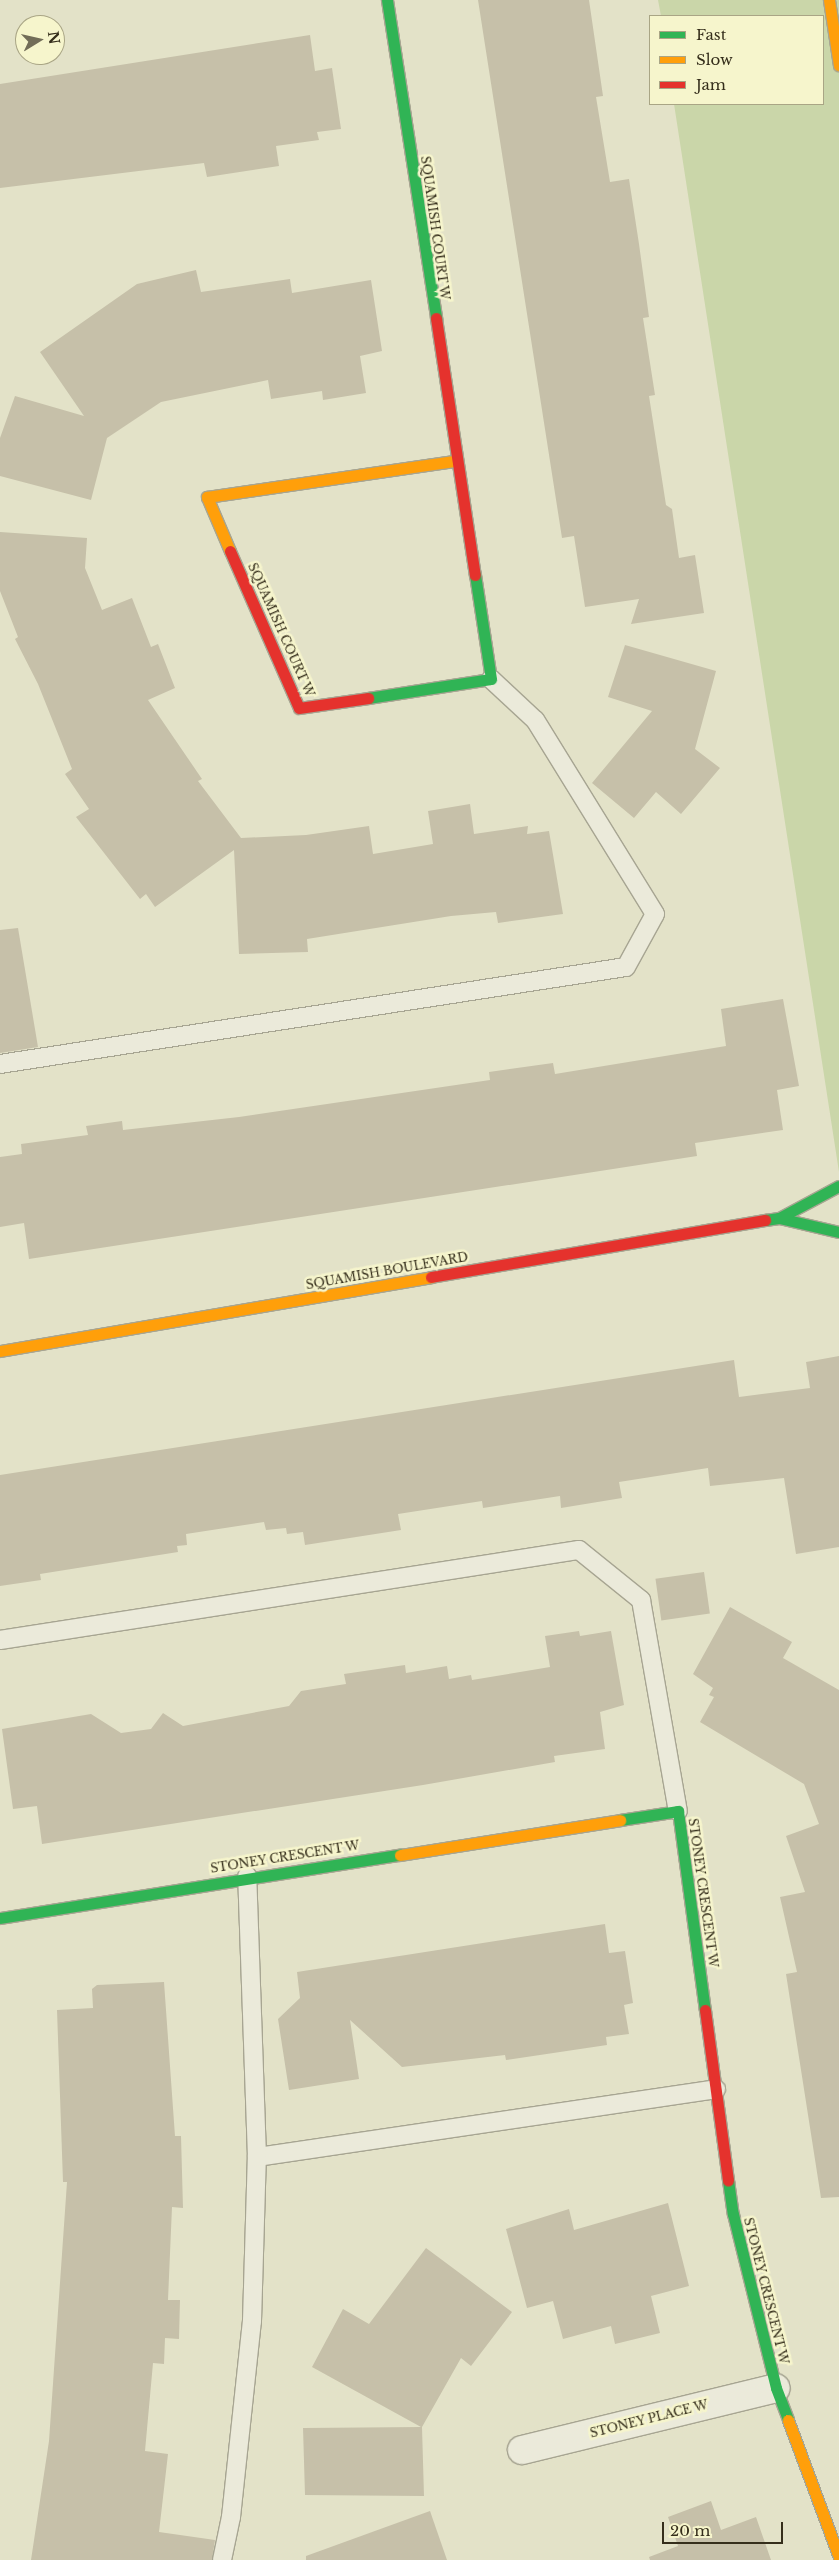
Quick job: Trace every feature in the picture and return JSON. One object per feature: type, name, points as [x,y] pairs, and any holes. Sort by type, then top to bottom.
[{"type":"street","name":"SQUAMISH COURT W","points":[[387,0],[455,461],[491,679],[299,708],[207,497],[455,461]]},
{"type":"street","points":[[829,0],[839,65]]},
{"type":"street","name":"SQUAMISH BOULEVARD","points":[[0,1351],[779,1218],[839,1186]]},
{"type":"street","name":"SQUAMISH BOULEVARD","points":[[779,1218],[839,1232]]},
{"type":"street","name":"STONEY CRESCENT W","points":[[0,1918],[247,1876],[678,1810],[733,2214],[776,2388],[839,2557]]},
{"type":"street","name":"STONEY PLACE W","points":[[522,2450],[776,2388]]},
{"type":"lane","points":[[0,1064],[626,966],[655,914],[535,720],[491,679]]},
{"type":"lane","points":[[0,1640],[579,1550],[641,1600],[678,1810]]},
{"type":"lane","points":[[222,2560],[231,2517],[252,2321],[257,2157],[247,1876]]},
{"type":"lane","points":[[257,2157],[716,2089]]},
{"type":"green space","points":[[658,0],[839,0],[839,1172],[674,105],[824,105],[824,15],[661,15]]},
{"type":"building","points":[[478,0],[589,0],[603,96],[596,97],[610,182],[629,179],[639,244],[649,317],[643,318],[655,395],[649,396],[666,505],[672,509],[679,558],[695,555],[704,613],[631,624],[639,599],[585,607],[574,536],[562,538]]},
{"type":"building","points":[[310,35],[315,71],[332,68],[341,129],[317,132],[319,140],[276,146],[279,166],[207,177],[204,163],[0,188],[0,84]]},
{"type":"building","points":[[196,270],[201,292],[290,279],[292,293],[371,280],[382,351],[360,356],[366,393],[323,400],[322,391],[271,399],[268,380],[161,402],[107,438],[91,500],[0,476],[0,438],[15,396],[84,416],[40,352],[137,284]]},
{"type":"building","points":[[0,532],[87,538],[85,568],[102,610],[132,598],[151,647],[158,644],[175,688],[148,700],[202,779],[198,781],[241,838],[306,835],[369,826],[373,854],[433,844],[428,811],[470,804],[474,834],[528,826],[527,834],[549,831],[563,914],[498,923],[496,912],[451,916],[307,939],[308,952],[239,954],[234,850],[155,907],[146,894],[140,899],[76,817],[89,809],[65,774],[72,769],[38,684],[15,639],[18,637],[0,591]]},
{"type":"building","points":[[625,645],[716,671],[695,749],[720,768],[681,814],[656,792],[634,818],[592,783],[652,711],[608,697]]},
{"type":"building","points":[[18,928],[38,1047],[0,1053],[0,930]]},
{"type":"building","points":[[783,999],[799,1086],[777,1090],[783,1130],[695,1143],[697,1156],[29,1259],[24,1223],[0,1227],[0,1157],[22,1154],[21,1144],[88,1135],[86,1126],[122,1121],[123,1130],[239,1117],[490,1080],[489,1072],[553,1063],[555,1074],[726,1046],[721,1009]]},
{"type":"building","points":[[839,1356],[839,1547],[796,1554],[784,1478],[710,1486],[708,1468],[619,1482],[622,1498],[561,1508],[560,1496],[483,1508],[482,1501],[398,1514],[401,1530],[305,1545],[303,1532],[287,1534],[286,1528],[266,1530],[264,1522],[186,1534],[187,1545],[177,1546],[178,1552],[40,1574],[41,1580],[0,1586],[0,1475],[734,1360],[739,1397],[810,1388],[806,1362]]},
{"type":"building","points":[[704,1572],[710,1614],[661,1620],[655,1579]]},
{"type":"building","points":[[730,1607],[792,1642],[783,1658],[839,1690],[839,2197],[821,2198],[786,1974],[797,1972],[780,1897],[805,1892],[786,1836],[819,1824],[804,1784],[700,1722],[714,1697],[709,1695],[713,1688],[693,1674]]},
{"type":"building","points":[[579,1631],[580,1636],[611,1631],[624,1705],[600,1712],[605,1749],[554,1756],[555,1762],[423,1785],[42,1844],[37,1806],[13,1809],[2,1729],[91,1714],[121,1733],[151,1729],[163,1713],[183,1726],[289,1706],[301,1691],[346,1684],[344,1674],[405,1665],[406,1673],[447,1666],[449,1679],[471,1675],[472,1680],[550,1667],[545,1636]]},
{"type":"building","points":[[605,1924],[609,1953],[625,1951],[633,2003],[624,2005],[629,2034],[606,2037],[607,2045],[506,2060],[505,2055],[402,2067],[350,2020],[359,2079],[289,2090],[278,2019],[300,1998],[297,1972]]},
{"type":"building","points":[[164,1982],[175,2136],[181,2136],[183,2208],[172,2207],[168,2300],[180,2300],[179,2339],[165,2338],[164,2364],[153,2363],[145,2451],[168,2454],[159,2532],[215,2540],[212,2560],[31,2560],[49,2441],[67,2182],[63,2182],[57,2010],[93,2008],[92,1989],[97,1985]]},
{"type":"building","points":[[668,2203],[689,2286],[651,2296],[660,2333],[615,2344],[611,2326],[563,2339],[553,2301],[527,2308],[506,2229],[569,2209],[574,2230]]},
{"type":"building","points":[[426,2248],[512,2312],[471,2366],[461,2358],[422,2427],[424,2496],[305,2495],[303,2428],[421,2427],[312,2367],[343,2309],[369,2324]]},
{"type":"building","points":[[711,2501],[721,2530],[756,2517],[771,2560],[650,2560],[649,2557],[678,2546],[668,2517]]},
{"type":"building","points":[[430,2511],[447,2560],[306,2560],[306,2556]]},
{"type":"traffic: fast","points":[[387,0],[436,318]]},
{"type":"traffic: fast","points":[[368,698],[491,679],[475,575]]},
{"type":"traffic: fast","points":[[765,1220],[779,1218],[839,1186]]},
{"type":"traffic: fast","points":[[779,1218],[839,1232]]},
{"type":"traffic: fast","points":[[620,1820],[678,1811],[705,2010]]},
{"type":"traffic: fast","points":[[0,1918],[400,1855]]},
{"type":"traffic: fast","points":[[728,2180],[733,2214],[776,2388],[788,2420]]},
{"type":"traffic: slow","points":[[829,0],[839,65]]},
{"type":"traffic: slow","points":[[230,551],[207,497],[455,461]]},
{"type":"traffic: slow","points":[[0,1351],[431,1277]]},
{"type":"traffic: slow","points":[[400,1855],[620,1820]]},
{"type":"traffic: slow","points":[[788,2420],[839,2557]]},
{"type":"traffic: jam","points":[[436,318],[475,575]]},
{"type":"traffic: jam","points":[[230,551],[299,708],[368,698]]},
{"type":"traffic: jam","points":[[431,1277],[765,1220]]},
{"type":"traffic: jam","points":[[705,2010],[728,2180]]}]
